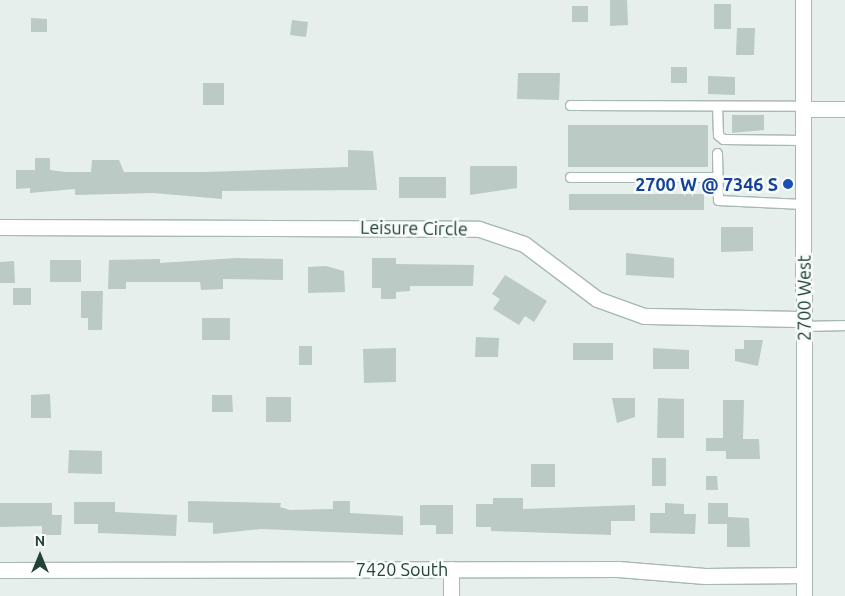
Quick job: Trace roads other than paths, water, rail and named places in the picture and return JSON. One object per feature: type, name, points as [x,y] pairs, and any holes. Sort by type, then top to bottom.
[{"type":"street","name":"2700 West","points":[[803,0],[804,596]]},
{"type":"street","points":[[803,108],[845,109]]},
{"type":"street","name":"Leisure Circle","points":[[0,227],[479,229],[524,244],[597,299],[644,316],[804,323]]},
{"type":"street","points":[[451,569],[451,596]]},
{"type":"street","name":"7420 South","points":[[0,570],[451,569],[804,575]]},
{"type":"lane","points":[[570,105],[803,108]]},
{"type":"lane","points":[[717,106],[718,135],[723,139],[803,140]]},
{"type":"lane","points":[[717,153],[718,200],[723,203],[804,204]]},
{"type":"lane","points":[[570,176],[718,176]]},
{"type":"lane","points":[[804,323],[845,326]]},
{"type":"place","name":"2700 W @ 7346 S","points":[[788,184]]}]
